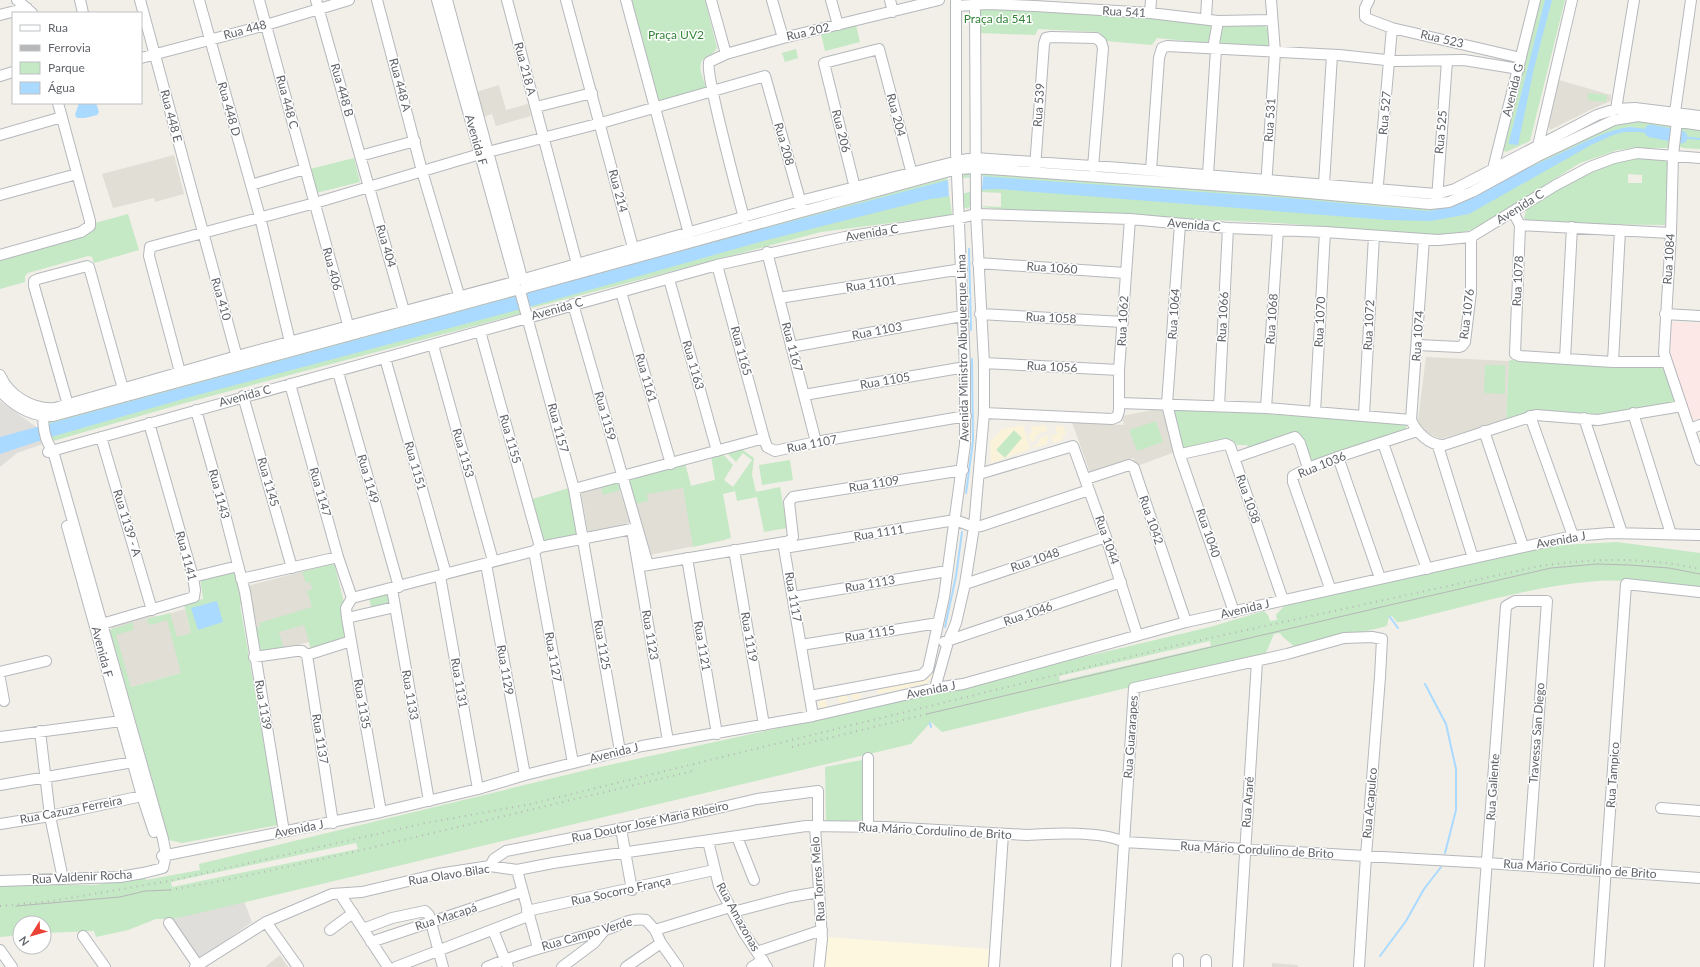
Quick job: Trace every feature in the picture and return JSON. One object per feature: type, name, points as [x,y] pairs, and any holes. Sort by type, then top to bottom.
[{"type":"street","points":[[17,0],[29,10]]},
{"type":"street","points":[[80,0],[83,12]]},
{"type":"street","name":"Rua 448 E","points":[[140,0],[202,232]]},
{"type":"street","name":"Rua 448 D","points":[[199,0],[260,217],[290,342]]},
{"type":"street","name":"Rua 448 C","points":[[259,0],[315,203]]},
{"type":"street","name":"Rua 448","points":[[142,58],[266,24],[317,4],[349,0]]},
{"type":"street","name":"Rua 448 A","points":[[377,0],[422,171],[459,295]]},
{"type":"street","name":"Avenida F","points":[[437,0],[484,153]]},
{"type":"street","name":"Avenida F","points":[[447,0],[484,153],[527,314]]},
{"type":"street","name":"Rua 218 A","points":[[507,0],[577,264]]},
{"type":"street","name":"Rua 214","points":[[566,0],[635,254]]},
{"type":"street","points":[[626,0],[689,234]]},
{"type":"street","points":[[711,0],[726,54]]},
{"type":"street","points":[[772,0],[783,38]]},
{"type":"street","points":[[831,0],[838,25]]},
{"type":"street","points":[[890,0],[893,12]]},
{"type":"street","name":"Rua 202","points":[[712,91],[707,64],[726,54],[783,38],[939,0]]},
{"type":"street","points":[[1091,11],[1092,0]]},
{"type":"street","points":[[1150,13],[1151,0]]},
{"type":"street","points":[[1206,18],[1207,0]]},
{"type":"street","name":"Rua 531","points":[[1266,184],[1275,52],[1271,0]]},
{"type":"street","name":"Rua 523","points":[[1369,0],[1365,8],[1365,17],[1392,28],[1521,58]]},
{"type":"street","name":"Avenida G","points":[[1492,181],[1492,170],[1519,69],[1533,0]]},
{"type":"street","points":[[1537,151],[1572,0]]},
{"type":"street","points":[[1616,109],[1634,0]]},
{"type":"street","name":"Rua 1084","points":[[1691,0],[1676,117],[1664,353],[1700,460]]},
{"type":"street","name":"Avenida Ministro Albuquerque Lima","points":[[935,688],[948,642],[956,623],[965,584],[974,527],[984,413],[984,363],[980,314],[975,168],[977,87],[976,2]]},
{"type":"street","name":"Rua 541","points":[[956,3],[1035,3],[1091,11],[1150,13],[1206,18],[1218,21],[1272,20]]},
{"type":"street","name":"Avenida Ministro Albuquerque Lima","points":[[810,696],[922,675],[928,669],[934,642],[963,470],[966,416],[962,316],[962,269],[957,164],[956,3]]},
{"type":"street","name":"Rua 448 B","points":[[317,4],[368,184]]},
{"type":"street","points":[[17,12],[29,10]]},
{"type":"street","points":[[0,15],[12,13]]},
{"type":"street","points":[[1208,175],[1218,21]]},
{"type":"street","name":"Rua 527","points":[[1376,199],[1392,28]]},
{"type":"street","name":"Rua 539","points":[[1035,168],[1044,44],[1046,38],[1051,37],[1096,38],[1101,42],[1103,48],[1093,166]]},
{"type":"street","points":[[1151,170],[1159,58],[1162,48],[1167,46],[1332,55],[1390,60]]},
{"type":"street","name":"Rua 206","points":[[855,192],[824,63],[879,49]]},
{"type":"street","name":"Rua 204","points":[[879,49],[912,177]]},
{"type":"street","points":[[1324,184],[1332,55]]},
{"type":"street","name":"Rua 523","points":[[1390,60],[1464,60],[1519,69]]},
{"type":"street","name":"Rua 525","points":[[1436,198],[1447,60]]},
{"type":"street","points":[[0,76],[12,72]]},
{"type":"street","name":"Rua 208","points":[[712,91],[765,76],[801,206]]},
{"type":"street","points":[[180,372],[149,256],[150,247],[315,203],[368,184],[376,184],[712,91],[744,218]]},
{"type":"street","points":[[536,107],[592,93]]},
{"type":"street","points":[[0,255],[81,232],[90,226],[90,221],[58,104]]},
{"type":"street","points":[[1035,168],[1121,179],[1266,184],[1324,184],[1378,188],[1436,198],[1449,202],[1492,181],[1537,151],[1597,115],[1616,109],[1634,108],[1676,117],[1700,125]]},
{"type":"street","points":[[0,375],[2,388],[21,399],[43,416],[74,411],[238,361],[349,330],[520,286],[801,206],[957,164],[975,168],[1093,166],[1151,170],[1208,175],[1376,199],[1436,198],[1492,170],[1614,120],[1638,116],[1700,116]]},
{"type":"street","points":[[0,135],[62,118]]},
{"type":"street","points":[[360,156],[415,141]]},
{"type":"street","name":"Avenida C","points":[[50,448],[101,437],[243,396],[433,346],[527,314],[621,292],[767,252],[845,237],[960,219],[976,214],[1130,219],[1228,228],[1325,232],[1438,240],[1471,237],[1556,185],[1590,167],[1614,158],[1637,153],[1674,151],[1700,158]]},
{"type":"street","points":[[1121,168],[1121,179]]},
{"type":"street","points":[[251,185],[305,169]]},
{"type":"street","points":[[0,195],[77,174]]},
{"type":"street","name":"Rua 404","points":[[368,184],[404,311]]},
{"type":"street","name":"Rua 406","points":[[315,203],[349,330]]},
{"type":"street","points":[[43,416],[68,405],[180,372],[238,361],[290,342],[349,330],[404,311],[459,295],[520,286],[577,264],[635,254],[689,234],[744,218],[801,206]]},
{"type":"street","points":[[1513,212],[1520,225],[1671,233]]},
{"type":"street","name":"Rua 1062","points":[[984,413],[1112,419],[1117,417],[1120,403],[1120,370],[1125,273],[1130,219]]},
{"type":"street","name":"Rua 1064","points":[[1180,224],[1167,404],[1181,454]]},
{"type":"street","name":"Rua 1078","points":[[1520,225],[1514,352],[1520,356],[1565,359]]},
{"type":"street","points":[[1572,227],[1565,359],[1613,362],[1666,362]]},
{"type":"street","name":"Rua 1066","points":[[1219,406],[1228,228]]},
{"type":"street","name":"Rua 1068","points":[[1266,408],[1278,230]]},
{"type":"street","points":[[1613,362],[1620,230]]},
{"type":"street","name":"Rua 410","points":[[202,232],[238,361]]},
{"type":"street","name":"Rua 1070","points":[[1315,412],[1325,232]]},
{"type":"street","name":"Rua 1072","points":[[1364,415],[1374,236]]},
{"type":"street","name":"Rua 1076","points":[[1418,345],[1459,347],[1465,342],[1471,292],[1471,237]]},
{"type":"street","name":"Rua 1074","points":[[1411,420],[1418,345],[1424,239]]},
{"type":"street","name":"Rua 1167","points":[[767,252],[816,442]]},
{"type":"street","name":"Rua 1060","points":[[978,263],[1125,273]]},
{"type":"street","name":"Rua 1165","points":[[717,265],[764,438]]},
{"type":"street","points":[[68,405],[34,281],[38,279],[87,266],[89,267],[123,389]]},
{"type":"street","name":"Rua 1101","points":[[779,298],[962,269]]},
{"type":"street","name":"Rua 1163","points":[[669,279],[717,451]]},
{"type":"street","name":"Rua 1161","points":[[621,292],[671,464]]},
{"type":"street","name":"Rua 1159","points":[[573,304],[622,478],[634,529]]},
{"type":"street","name":"Rua 1157","points":[[527,314],[574,489],[584,539]]},
{"type":"street","name":"Rua 1058","points":[[980,314],[1123,322]]},
{"type":"street","points":[[1665,314],[1700,316]]},
{"type":"street","name":"Rua 1103","points":[[791,347],[962,316]]},
{"type":"street","name":"Rua 1155","points":[[480,331],[537,549]]},
{"type":"street","name":"Rua 1153","points":[[433,346],[489,563]]},
{"type":"street","points":[[964,346],[982,348]]},
{"type":"street","name":"Rua 1151","points":[[385,358],[443,575]]},
{"type":"street","name":"Rua 1056","points":[[984,363],[1120,370]]},
{"type":"street","name":"Rua 1105","points":[[804,395],[965,367]]},
{"type":"street","name":"Rua 1149","points":[[338,372],[396,588]]},
{"type":"street","name":"Rua 1147","points":[[290,384],[338,557],[352,598]]},
{"type":"street","name":"Rua 1145","points":[[243,396],[292,568]]},
{"type":"street","points":[[1120,403],[1266,408],[1411,420],[1417,431],[1438,446],[1473,558]]},
{"type":"street","points":[[1438,446],[1536,415],[1598,420],[1682,406]]},
{"type":"street","name":"Rua 1143","points":[[196,410],[241,579]]},
{"type":"street","points":[[1633,413],[1671,534]]},
{"type":"street","name":"Avenida F","points":[[43,416],[121,721],[131,741],[133,762],[142,796],[163,860]]},
{"type":"street","name":"Rua 1107","points":[[764,438],[768,447],[775,451],[816,442],[966,416]]},
{"type":"street","points":[[1530,416],[1572,536]]},
{"type":"street","points":[[1584,418],[1622,533]]},
{"type":"street","name":"Rua 1141","points":[[102,624],[194,597],[195,590],[193,577],[149,423]]},
{"type":"street","points":[[1690,429],[1700,426]]},
{"type":"street","name":"Rua 1036","points":[[1330,588],[1293,479],[1295,473],[1417,431]]},
{"type":"street","points":[[1484,431],[1523,546]]},
{"type":"street","name":"Rua 1139 - A","points":[[101,437],[152,610]]},
{"type":"street","points":[[1234,458],[1295,437],[1300,443],[1308,468]]},
{"type":"street","points":[[574,489],[622,478],[764,438]]},
{"type":"street","points":[[1383,442],[1427,569]]},
{"type":"street","name":"Rua 1038","points":[[1181,454],[1226,444],[1230,446],[1283,600]]},
{"type":"street","name":"Rua 1044","points":[[979,474],[1069,446],[1075,448],[1106,537],[1137,634]]},
{"type":"street","name":"Rua 1040","points":[[1181,454],[1234,612]]},
{"type":"street","points":[[1338,457],[1380,578]]},
{"type":"street","name":"Rua 1042","points":[[1086,480],[1129,465],[1134,468],[1186,622]]},
{"type":"street","name":"Rua 1109","points":[[785,545],[793,537],[789,502],[793,497],[963,470]]},
{"type":"street","points":[[974,527],[1089,490]]},
{"type":"street","name":"Rua 1111","points":[[643,566],[734,550],[785,545],[955,520],[974,527]]},
{"type":"street","points":[[352,598],[396,588],[537,549],[634,529]]},
{"type":"street","name":"Rua 1123","points":[[634,529],[643,566],[668,741]]},
{"type":"street","name":"Avenida J","points":[[163,860],[429,801],[620,751],[668,741],[717,734],[812,716],[935,688],[963,684],[1137,634],[1330,588],[1427,569],[1523,546],[1572,536],[1622,533],[1700,535]]},
{"type":"street","name":"Rua 1048","points":[[965,584],[1106,537]]},
{"type":"street","name":"Rua 1125","points":[[584,539],[620,751]]},
{"type":"street","name":"Rua 1117","points":[[785,545],[810,696]]},
{"type":"street","name":"Rua 1127","points":[[537,549],[573,763]]},
{"type":"street","name":"Rua 1119","points":[[734,550],[764,725]]},
{"type":"street","points":[[241,579],[338,557]]},
{"type":"street","name":"Rua 1121","points":[[687,558],[717,734]]},
{"type":"street","name":"Rua 1129","points":[[489,563],[525,775]]},
{"type":"street","points":[[193,577],[238,566]]},
{"type":"street","name":"Rua 1113","points":[[793,597],[947,571]]},
{"type":"street","name":"Avenida F","points":[[84,575],[102,624],[131,741],[163,839],[163,860]]},
{"type":"street","name":"Rua 1131","points":[[443,575],[478,789]]},
{"type":"street","name":"Rua 1139","points":[[241,579],[254,647],[254,657],[284,832]]},
{"type":"street","name":"Rua 1046","points":[[934,642],[948,642],[1121,582]]},
{"type":"street","name":"Rua Tampico","points":[[1600,967],[1626,584],[1700,592]]},
{"type":"street","name":"Rua 1133","points":[[396,588],[395,607],[429,801]]},
{"type":"street","name":"Rua 1135","points":[[352,598],[346,608],[347,618],[381,812]]},
{"type":"street","name":"Travessa San Diego","points":[[1506,606],[1515,601],[1547,602],[1528,866]]},
{"type":"street","name":"Rua Galiente","points":[[1479,967],[1506,606]]},
{"type":"street","points":[[347,618],[395,607]]},
{"type":"street","name":"Rua 1115","points":[[801,645],[938,623]]},
{"type":"street","name":"Rua Guararapes","points":[[1116,967],[1134,688],[1257,661],[1344,638],[1372,637],[1382,639]]},
{"type":"street","name":"Rua Acapulco","points":[[1358,967],[1382,639]]},
{"type":"street","points":[[254,657],[296,651],[302,651],[307,654],[351,641]]},
{"type":"street","name":"Rua 1137","points":[[307,654],[333,823]]},
{"type":"street","points":[[0,672],[46,661]]},
{"type":"street","name":"Rua Araré","points":[[1238,967],[1257,661]]},
{"type":"street","points":[[0,679],[4,701]]},
{"type":"street","points":[[810,696],[812,716]]},
{"type":"street","points":[[0,737],[121,721]]},
{"type":"street","points":[[40,731],[50,816],[63,879]]},
{"type":"street","points":[[868,758],[868,827]]},
{"type":"street","points":[[0,785],[133,762]]},
{"type":"street","name":"Rua Torres Melo","points":[[818,791],[818,823],[815,826],[822,930],[819,967]]},
{"type":"street","name":"Rua Doutor José Maria Ribeiro","points":[[490,866],[494,858],[506,851],[684,816],[757,799],[818,791]]},
{"type":"street","name":"Rua Cazuza Ferreira","points":[[0,824],[50,816],[142,796]]},
{"type":"street","points":[[1661,808],[1700,811]]},
{"type":"street","name":"Rua Mário Cordulino de Brito","points":[[815,826],[868,827],[1026,835],[1048,833],[1114,837],[1124,842],[1487,863],[1700,878]]},
{"type":"street","name":"Rua Olavo Bilac","points":[[197,966],[266,922],[325,897],[362,892],[438,874],[490,866],[516,870],[553,863],[737,837],[776,830],[815,826]]},
{"type":"street","points":[[621,829],[624,853],[632,890]]},
{"type":"street","points":[[994,967],[1003,834]]},
{"type":"street","points":[[737,837],[754,880]]},
{"type":"street","name":"Rua Amazonas","points":[[708,841],[719,886],[762,960]]},
{"type":"street","name":"Rua Valdenir Rocha","points":[[0,881],[120,877],[143,873],[163,860]]},
{"type":"street","points":[[516,870],[538,948]]},
{"type":"street","name":"Rua Socorro França","points":[[396,967],[493,930],[528,914],[714,870]]},
{"type":"street","name":"Rua Macapá","points":[[371,942],[521,892]]},
{"type":"street","points":[[678,967],[662,943],[656,930],[731,909],[819,892]]},
{"type":"street","points":[[340,894],[388,967]]},
{"type":"street","points":[[363,929],[392,918],[424,910],[427,912],[431,922],[443,967]]},
{"type":"street","points":[[330,930],[353,913]]},
{"type":"street","name":"Rua Campo Verde","points":[[487,967],[506,963],[538,948],[604,931],[625,921],[640,919],[646,920],[656,930]]},
{"type":"street","points":[[266,922],[298,967]]},
{"type":"street","points":[[169,923],[197,966]]},
{"type":"street","points":[[493,930],[506,963]]},
{"type":"street","points":[[752,967],[762,960],[822,930]]},
{"type":"street","points":[[562,967],[594,943],[604,931]]},
{"type":"street","points":[[83,936],[105,967]]},
{"type":"street","points":[[626,967],[662,943]]},
{"type":"street","points":[[0,950],[12,967]]},
{"type":"shaded area","points":[[1559,80],[1611,95],[1611,101],[1550,130],[1548,127]]},
{"type":"shaded area","points":[[499,85],[506,110],[528,104],[531,116],[496,126],[492,114],[484,117],[476,92]]},
{"type":"shaded area","points":[[174,155],[184,194],[155,202],[154,198],[113,208],[102,174]]},
{"type":"shaded area","points":[[1670,322],[1700,323],[1700,420],[1696,421],[1691,418],[1671,355]]},
{"type":"shaded area","points":[[1426,357],[1509,361],[1506,420],[1440,439],[1417,427]]},
{"type":"shaded area","points":[[0,401],[39,429],[43,444],[17,453],[0,467]]},
{"type":"shaded area","points":[[1162,408],[1175,452],[1137,466],[1133,458],[1090,473],[1072,422],[1124,425],[1122,416]]},
{"type":"shaded area","points":[[685,464],[691,486],[716,480],[726,540],[649,555],[629,480]]},
{"type":"shaded area","points":[[617,481],[630,523],[588,533],[581,492]]},
{"type":"shaded area","points":[[334,563],[344,603],[340,607],[345,638],[309,642],[262,654],[244,587]]},
{"type":"shaded area","points":[[185,609],[191,633],[188,671],[131,687],[113,644],[110,630],[116,622],[148,612],[157,617]]},
{"type":"shaded area","points":[[244,901],[252,922],[200,959],[173,919]]},
{"type":"shaded area","points":[[827,937],[990,949],[988,967],[824,967]]},
{"type":"shaded area","points":[[280,955],[288,967],[265,967]]},
{"type":"shaded area","points":[[1272,963],[1298,965],[1298,967],[1272,967]]},
{"type":"green space","name":"Praça UV2","points":[[628,0],[705,0],[717,48],[713,53],[702,60],[700,68],[706,88],[660,102],[658,101]]},
{"type":"green space","points":[[1539,0],[1565,0],[1530,141],[1506,152],[1502,149]]},
{"type":"green space","name":"Praça da 541","points":[[986,4],[1263,24],[1269,30],[1268,49],[1157,38],[1152,45],[1106,41],[1099,32],[1038,29],[1035,35],[980,33],[979,8]]},
{"type":"green space","points":[[856,25],[860,42],[825,51],[821,34]]},
{"type":"green space","points":[[796,49],[798,58],[785,62],[782,53]]},
{"type":"green space","points":[[1588,93],[1607,95],[1606,102],[1588,100]]},
{"type":"green space","points":[[1638,120],[1669,124],[1673,127],[1673,146],[1667,148],[1636,148],[1618,150],[1580,163],[1476,228],[1462,233],[1438,235],[1278,223],[1015,211],[981,207],[980,206],[979,205],[982,172],[1430,205],[1487,185],[1605,129],[1623,122]],"holes":[[[981,192],[1001,193],[1001,207],[980,206]]]},
{"type":"green space","points":[[1682,125],[1700,127],[1700,149],[1683,148],[1679,146],[1680,127]]},
{"type":"green space","points":[[1626,157],[1669,160],[1665,225],[1578,224],[1527,220],[1524,218],[1527,207],[1577,176]],"holes":[[[1628,174],[1642,175],[1642,183],[1628,183]]]},
{"type":"green space","points":[[354,158],[360,182],[316,193],[310,169]]},
{"type":"green space","points":[[967,173],[970,176],[970,206],[968,209],[964,207],[963,176]]},
{"type":"green space","points":[[947,178],[952,215],[821,232],[532,308],[528,292]]},
{"type":"green space","points":[[128,214],[139,250],[94,263],[92,257],[88,256],[28,273],[25,276],[25,282],[0,289],[0,257],[90,230],[95,223]]},
{"type":"green space","points":[[515,292],[521,313],[519,314],[185,403],[53,441],[44,423],[50,418]]},
{"type":"green space","points":[[1509,361],[1660,367],[1666,370],[1676,403],[1614,414],[1506,420]]},
{"type":"green space","points":[[1485,365],[1505,365],[1505,394],[1484,393]]},
{"type":"green space","points":[[1173,409],[1406,423],[1406,432],[1310,464],[1300,436],[1255,449],[1248,447],[1247,445],[1237,445],[1233,441],[1228,441],[1183,451]]},
{"type":"green space","points":[[1156,421],[1163,442],[1137,451],[1129,430]]},
{"type":"green space","points":[[1014,430],[1023,438],[1005,458],[996,450]]},
{"type":"green space","points":[[740,448],[754,458],[752,475],[756,492],[780,487],[787,528],[764,532],[757,497],[737,501],[735,491],[723,494],[731,538],[693,547],[683,488],[647,494],[648,501],[635,504],[629,480],[685,464],[691,486],[715,480],[711,456],[722,453],[733,465],[724,480],[733,487],[752,460],[743,453],[736,462],[726,452]]},
{"type":"green space","points":[[790,460],[793,480],[762,485],[759,465]]},
{"type":"green space","points":[[617,481],[621,490],[603,495],[601,486]]},
{"type":"green space","points":[[569,488],[578,534],[540,542],[529,500]]},
{"type":"green space","points":[[1617,542],[1700,553],[1700,589],[1649,583],[1597,581],[1548,587],[1523,592],[1401,622],[1397,622],[1392,616],[1389,617],[1387,626],[1296,648],[1280,633],[1274,634],[1265,655],[942,732],[931,722],[911,744],[208,911],[173,919],[156,919],[128,930],[96,937],[94,931],[52,933],[52,915],[12,915],[12,936],[0,937],[0,885],[95,885],[145,877],[146,880],[200,870],[199,864],[591,769],[852,712],[1210,627],[1264,611],[1268,615],[1270,621],[1277,620],[1276,615],[1284,606],[1545,546]],"holes":[[[1210,641],[1211,646],[1060,681],[1059,676]],[[356,843],[358,849],[172,887],[171,882]]]},
{"type":"green space","points":[[334,563],[344,603],[340,607],[345,638],[311,649],[304,625],[279,632],[284,649],[262,654],[255,628],[260,627],[259,623],[312,607],[307,591],[312,589],[310,582],[306,583],[302,572]]},
{"type":"green space","points":[[234,569],[244,604],[240,605],[278,825],[182,843],[169,840],[110,630],[133,622],[133,630],[116,635],[131,687],[181,673],[167,620],[151,625],[148,623],[147,619],[170,613],[177,637],[191,633],[184,604],[203,599],[200,577]]},
{"type":"green space","points":[[387,593],[389,603],[371,607],[369,598]]},
{"type":"green space","points":[[862,760],[863,820],[826,822],[825,767]]},
{"type":"sand","points":[[1023,425],[1030,449],[1005,458],[991,463],[990,442],[1002,429]],"holes":[[[1014,430],[1022,438],[1005,458],[996,450]]]},
{"type":"sand","points":[[1045,425],[1047,431],[1037,434],[1035,441],[1031,442],[1028,435],[1032,432],[1031,427]]},
{"type":"sand","points":[[1063,425],[1066,434],[1062,436],[1063,440],[1054,443],[1051,436],[1057,434],[1055,427]]},
{"type":"sand","points":[[1048,435],[1049,439],[1047,440],[1047,444],[1032,447],[1038,444],[1040,438]]},
{"type":"sand","points":[[937,656],[940,656],[935,672],[924,684],[878,694],[877,690],[928,679],[933,673]]},
{"type":"sand","points":[[854,692],[858,692],[860,696],[858,700],[854,700],[852,698],[852,694]]},
{"type":"sand","points":[[843,694],[848,699],[843,704],[838,699]]},
{"type":"sand","points":[[825,698],[827,707],[821,709],[818,704]]},
{"type":"water","points":[[1545,0],[1552,0],[1534,68],[1518,145],[1509,144],[1509,142]]},
{"type":"water","points":[[79,104],[96,104],[99,112],[97,115],[85,118],[77,118],[75,115]]},
{"type":"water","points":[[1630,127],[1668,132],[1667,136],[1639,132],[1624,132],[1613,135],[1591,145],[1469,214],[1431,221],[1387,220],[998,189],[981,190],[930,199],[767,240],[536,305],[190,397],[51,437],[0,454],[0,437],[766,228],[948,180],[979,176],[1287,198],[1427,211],[1450,206],[1470,199],[1527,169],[1594,138],[1612,131]]},
{"type":"water","points":[[217,601],[223,622],[198,630],[191,608]]},
{"type":"pier","points":[[983,176],[982,189],[949,197],[948,180]]},
{"type":"waterway","points":[[1651,131],[1681,137]]},
{"type":"waterway","points":[[1681,137],[1700,139]]},
{"type":"waterway","points":[[969,249],[971,330]]},
{"type":"waterway","points":[[966,493],[973,441],[972,359]]},
{"type":"waterway","points":[[945,627],[956,576],[962,532]]},
{"type":"waterway","points":[[1390,617],[1398,628]]},
{"type":"waterway","points":[[1425,684],[1446,724],[1456,769],[1456,810],[1445,853]]},
{"type":"waterway","points":[[930,723],[931,727]]},
{"type":"waterway","points":[[1380,956],[1406,921],[1424,889],[1441,867]]},
{"type":"tram line","points":[[927,714],[1551,568],[1597,564],[1629,565],[1669,568],[1700,574]]},
{"type":"tram line","points":[[16,906],[120,897],[145,891],[170,890]]},
{"type":"railway","points":[[0,906],[52,901],[169,881],[426,823],[531,804],[1178,645],[1540,566],[1580,561],[1620,560],[1660,562],[1700,569]]},
{"type":"railway","points":[[792,747],[927,714]]},
{"type":"railway","points":[[170,890],[231,879],[349,853],[693,771]]}]
